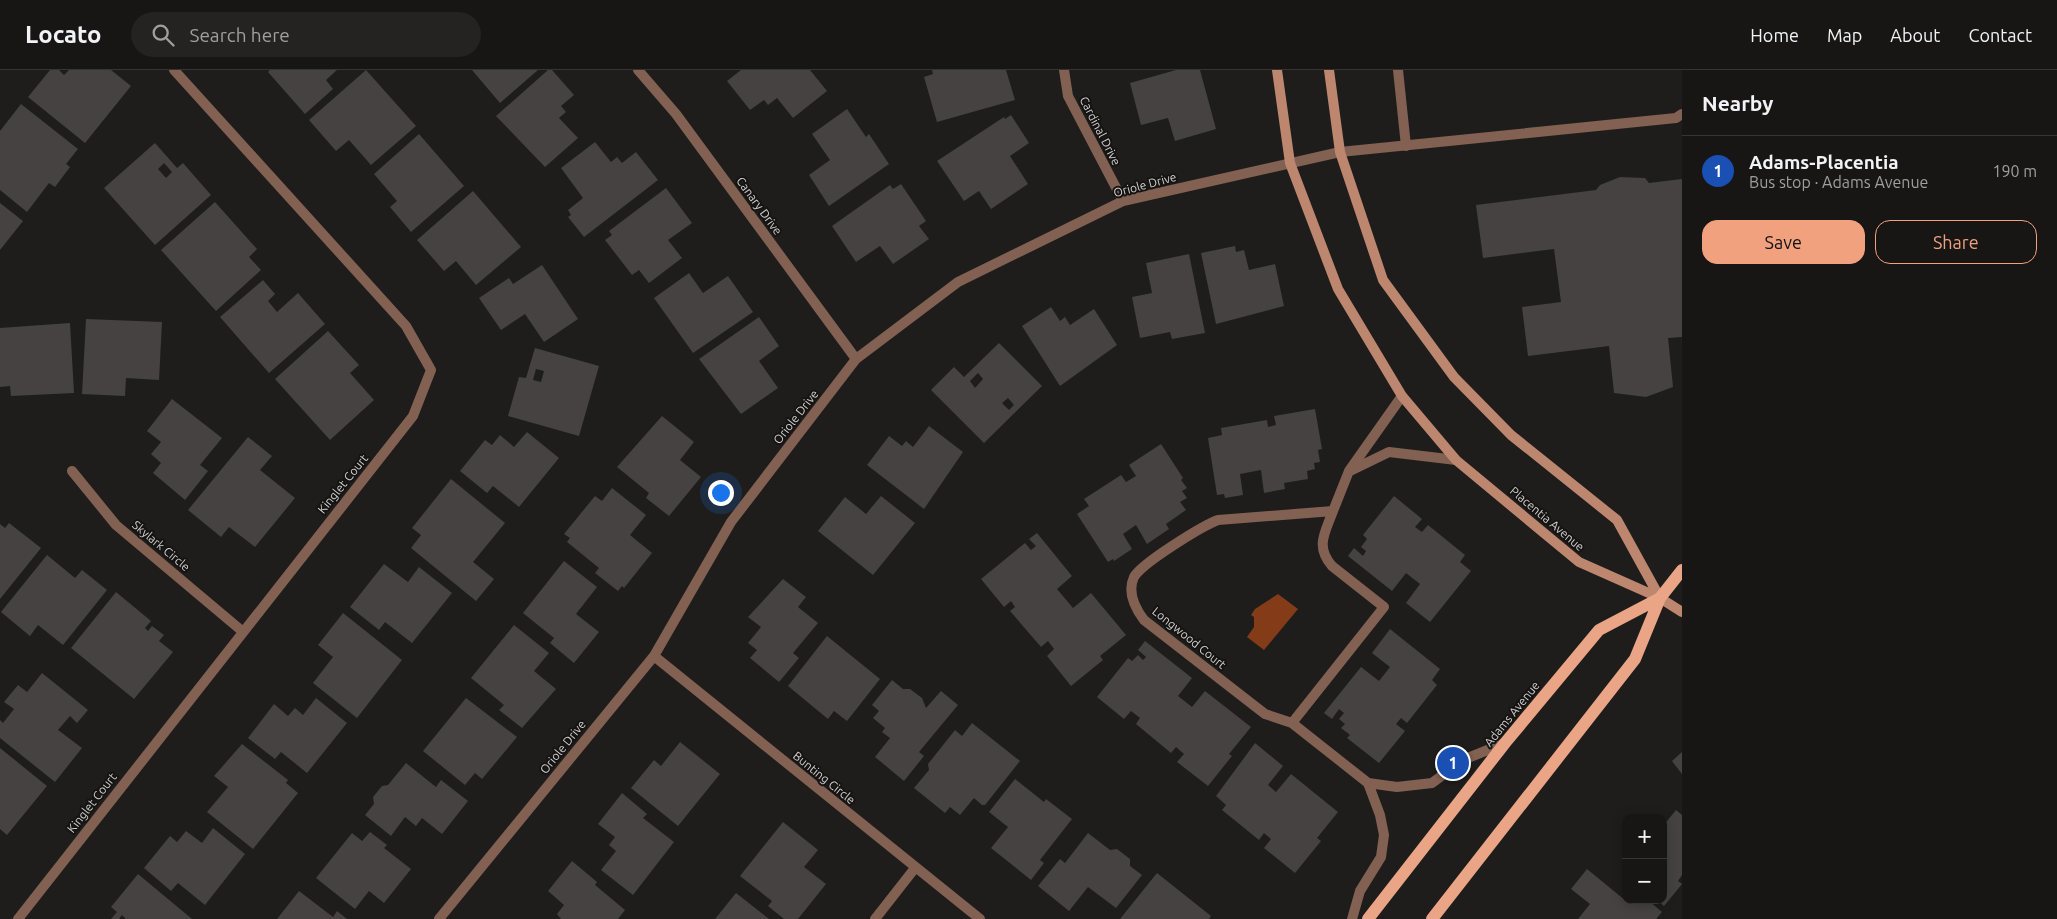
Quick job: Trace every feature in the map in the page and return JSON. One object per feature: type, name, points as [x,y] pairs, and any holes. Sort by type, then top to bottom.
[{"type":"main road","name":"Placentia Avenue","points":[[1277,70],[1290,163],[1338,288],[1402,396],[1456,460],[1579,562],[1660,598],[1682,612]]},
{"type":"main road","points":[[1329,70],[1340,152],[1383,280],[1454,377],[1511,435],[1617,520],[1660,598]]},
{"type":"main road","name":"Adams Avenue","points":[[1432,919],[1635,659],[1660,598],[1682,570]]},
{"type":"main road","name":"Adams Avenue","points":[[1368,919],[1505,744],[1599,630],[1660,598]]},
{"type":"street","name":"Kinglet Court","points":[[18,919],[242,631],[413,416],[431,370],[406,326],[174,70]]},
{"type":"street","name":"Canary Drive","points":[[638,70],[676,114],[856,359]]},
{"type":"street","name":"Cardinal Drive","points":[[1064,70],[1068,96],[1123,201]]},
{"type":"street","points":[[1398,70],[1406,146]]},
{"type":"street","name":"Oriole Drive","points":[[438,919],[654,656],[731,522],[856,359],[958,282],[1123,201],[1340,152],[1676,118],[1682,114]]},
{"type":"street","points":[[1292,723],[1384,607],[1332,566],[1326,559],[1322,545],[1333,511],[1350,471],[1402,396]]},
{"type":"street","points":[[1350,471],[1389,452],[1456,460]]},
{"type":"street","name":"Skylark Circle","points":[[72,471],[116,525],[242,631]]},
{"type":"street","name":"Longwood Court","points":[[1333,511],[1218,520],[1204,525],[1143,567],[1134,577],[1132,598],[1144,620],[1265,714],[1292,723],[1368,783]]},
{"type":"street","name":"Bunting Circle","points":[[654,656],[980,919]]},
{"type":"street","points":[[1352,919],[1360,891],[1381,857],[1384,836],[1380,815],[1368,783],[1397,787],[1432,783],[1448,773],[1463,760],[1505,744]]},
{"type":"street","points":[[874,919],[915,868]]},
{"type":"shaded area","points":[[1278,594],[1298,609],[1264,650],[1247,637],[1254,627],[1254,617],[1251,615],[1255,609]]},
{"type":"building","points":[[50,70],[59,70],[64,75],[69,70],[111,70],[131,86],[85,143],[28,97]]},
{"type":"building","points":[[270,70],[337,70],[326,80],[333,89],[305,114],[268,72]]},
{"type":"building","points":[[366,70],[416,126],[371,165],[349,140],[336,151],[309,120]]},
{"type":"building","points":[[472,70],[538,70],[500,103]]},
{"type":"building","points":[[548,70],[552,70],[574,95],[561,106],[566,112],[559,118],[578,138],[545,167],[496,116]]},
{"type":"building","points":[[741,70],[810,70],[827,91],[793,118],[777,98],[768,105],[764,100],[750,110],[727,81]]},
{"type":"building","points":[[932,70],[1006,70],[1015,100],[937,122],[924,77],[933,74]]},
{"type":"building","points":[[1176,70],[1200,70],[1216,129],[1175,141],[1168,118],[1141,125],[1130,83]]},
{"type":"building","points":[[21,104],[78,149],[66,164],[70,167],[55,187],[49,183],[27,212],[0,190],[0,131]]},
{"type":"building","points":[[847,109],[866,137],[869,134],[889,164],[829,206],[809,175],[830,160],[812,134]]},
{"type":"building","points":[[1011,115],[1029,143],[1010,156],[1028,184],[991,209],[979,191],[964,201],[937,161],[1004,117],[1005,119]]},
{"type":"building","points":[[419,134],[464,186],[411,232],[390,207],[397,201],[374,174]]},
{"type":"building","points":[[595,142],[611,162],[617,157],[622,163],[636,152],[658,180],[584,237],[568,217],[571,215],[568,210],[583,198],[561,168]]},
{"type":"building","points":[[155,143],[177,168],[183,163],[211,195],[155,245],[104,188]],"holes":[[[164,163],[172,172],[166,178],[158,169]]]},
{"type":"building","points":[[1620,177],[1645,178],[1649,183],[1682,179],[1682,337],[1668,338],[1673,387],[1646,397],[1614,393],[1609,346],[1528,356],[1522,307],[1561,302],[1554,249],[1483,258],[1476,205],[1596,190],[1600,185]]},
{"type":"building","points":[[901,184],[926,221],[919,226],[929,239],[893,264],[880,246],[856,262],[832,226],[890,185],[893,189]]},
{"type":"building","points":[[666,188],[692,223],[668,240],[682,258],[649,283],[639,270],[632,275],[605,240],[612,235],[609,231]]},
{"type":"building","points":[[473,191],[521,247],[476,285],[456,261],[444,271],[417,240]]},
{"type":"building","points":[[215,202],[257,249],[249,257],[261,270],[216,311],[161,250]]},
{"type":"building","points":[[0,203],[23,221],[0,250]]},
{"type":"building","points":[[1235,246],[1236,252],[1244,250],[1249,270],[1275,264],[1284,306],[1216,324],[1201,253]]},
{"type":"building","points":[[1189,254],[1205,333],[1172,339],[1170,332],[1140,338],[1132,297],[1152,293],[1146,263]]},
{"type":"building","points":[[542,265],[578,319],[544,342],[525,314],[501,330],[479,298],[509,278],[513,284]]},
{"type":"building","points":[[689,273],[703,293],[728,276],[753,312],[693,353],[654,298]]},
{"type":"building","points":[[263,280],[275,294],[268,301],[277,312],[298,293],[325,324],[269,373],[220,317]]},
{"type":"building","points":[[1051,307],[1060,321],[1065,317],[1070,325],[1094,309],[1117,345],[1060,386],[1022,326]]},
{"type":"building","points":[[759,317],[779,346],[759,361],[778,388],[741,414],[699,359]]},
{"type":"building","points":[[86,319],[162,322],[159,380],[126,378],[125,396],[82,394]]},
{"type":"building","points":[[70,323],[74,393],[11,396],[10,386],[0,387],[0,328]]},
{"type":"building","points":[[328,331],[359,365],[350,373],[374,400],[330,440],[275,379]]},
{"type":"building","points":[[999,343],[1042,386],[984,443],[931,390],[954,367],[964,377]],"holes":[[[978,373],[983,379],[975,388],[970,381]],[[1008,398],[1014,405],[1009,410],[1002,403]]]},
{"type":"building","points":[[535,348],[599,366],[579,436],[508,416],[519,377],[526,378]],"holes":[[[536,369],[544,371],[541,382],[533,380]]]},
{"type":"building","points":[[172,399],[222,438],[200,465],[208,471],[185,500],[153,473],[161,463],[151,454],[161,442],[147,431]]},
{"type":"building","points":[[1315,409],[1322,449],[1318,450],[1320,462],[1314,463],[1315,469],[1307,471],[1308,479],[1284,483],[1285,489],[1264,493],[1261,470],[1240,474],[1243,495],[1225,498],[1224,494],[1217,495],[1208,438],[1222,435],[1221,428],[1267,420],[1268,427],[1276,425],[1274,416]]},
{"type":"building","points":[[662,416],[694,442],[680,460],[701,477],[669,516],[646,498],[649,493],[617,467]]},
{"type":"building","points":[[929,426],[963,452],[924,509],[867,465],[889,436],[902,446],[906,441],[913,447]]},
{"type":"building","points":[[527,432],[559,458],[519,507],[493,486],[487,493],[460,471],[485,440],[492,445],[500,435],[514,447]]},
{"type":"building","points":[[248,437],[272,456],[260,470],[295,498],[255,547],[229,527],[221,537],[188,510]]},
{"type":"building","points":[[1161,444],[1183,478],[1181,480],[1187,488],[1182,491],[1187,498],[1180,502],[1186,510],[1166,524],[1169,529],[1147,544],[1136,525],[1123,534],[1132,549],[1114,561],[1113,559],[1108,562],[1077,514],[1089,506],[1084,499],[1121,475],[1126,482],[1136,476],[1129,465]]},
{"type":"building","points":[[451,479],[505,523],[473,562],[494,579],[476,601],[411,548],[421,535],[412,528]]},
{"type":"building","points":[[612,488],[646,515],[630,535],[652,553],[624,588],[622,586],[618,591],[595,573],[599,568],[567,542],[570,538],[564,534],[595,496],[602,501]]},
{"type":"building","points":[[881,496],[915,523],[873,575],[818,531],[845,497],[866,514]]},
{"type":"building","points":[[1394,496],[1422,519],[1415,527],[1422,532],[1428,525],[1465,555],[1460,562],[1471,571],[1430,622],[1406,603],[1420,584],[1406,573],[1392,591],[1348,556],[1354,548],[1363,556],[1366,551],[1361,547],[1367,539],[1363,535]]},
{"type":"building","points":[[9,523],[41,548],[0,599],[0,524],[5,528]]},
{"type":"building","points":[[1037,533],[1072,576],[1057,589],[1073,608],[1091,593],[1126,635],[1100,656],[1103,660],[1071,686],[1047,656],[1054,649],[1048,641],[1041,647],[1010,611],[1015,607],[1011,601],[1004,607],[981,579],[1025,543],[1031,550],[1036,546],[1029,539]]},
{"type":"building","points":[[47,555],[75,578],[82,570],[107,590],[63,645],[38,625],[30,636],[1,612]]},
{"type":"building","points":[[564,561],[597,587],[576,614],[599,632],[574,663],[550,643],[554,638],[523,613]]},
{"type":"building","points":[[384,564],[408,582],[419,567],[452,593],[412,643],[385,622],[379,630],[350,607]]},
{"type":"building","points":[[783,579],[806,597],[798,607],[818,623],[793,653],[799,658],[779,682],[750,658],[757,650],[748,643],[761,627],[748,617]]},
{"type":"building","points":[[116,592],[151,621],[145,628],[148,631],[152,626],[164,635],[159,641],[173,652],[134,699],[71,648]]},
{"type":"building","points":[[343,613],[402,660],[357,718],[313,683],[333,657],[318,645]]},
{"type":"building","points":[[514,625],[549,653],[534,671],[556,689],[522,728],[499,710],[504,705],[471,678]]},
{"type":"building","points":[[1390,629],[1440,669],[1432,680],[1437,685],[1407,723],[1401,718],[1396,724],[1405,731],[1379,763],[1347,738],[1350,735],[1341,728],[1345,724],[1339,719],[1344,713],[1339,709],[1332,719],[1324,713],[1361,667],[1379,681],[1390,667],[1372,653]]},
{"type":"building","points":[[827,636],[880,679],[847,721],[834,711],[828,719],[788,686]]},
{"type":"building","points":[[1145,641],[1192,678],[1178,696],[1192,707],[1205,691],[1251,727],[1229,754],[1232,756],[1208,786],[1177,762],[1184,754],[1176,747],[1171,753],[1136,724],[1140,718],[1131,711],[1124,719],[1097,697],[1128,658],[1132,661],[1138,655],[1143,660],[1146,657],[1138,650]]},
{"type":"building","points":[[42,673],[88,710],[77,723],[70,716],[58,730],[82,748],[55,782],[0,738],[0,720],[3,723],[14,709],[4,702],[18,685],[27,692]]},
{"type":"building","points":[[892,680],[903,689],[910,689],[922,698],[926,708],[941,691],[958,705],[919,752],[924,756],[904,781],[875,757],[890,738],[882,732],[885,728],[873,718],[879,711],[872,705]]},
{"type":"building","points":[[316,698],[347,723],[307,773],[281,752],[275,759],[248,738],[274,704],[288,716],[295,708],[303,715]]},
{"type":"building","points":[[466,698],[517,737],[482,779],[475,773],[465,785],[423,751]]},
{"type":"building","points":[[972,723],[1020,761],[985,805],[982,805],[974,798],[960,815],[950,807],[945,813],[914,788],[929,770],[928,764],[955,730],[962,736]]},
{"type":"building","points":[[680,742],[720,774],[678,826],[631,788],[654,760],[661,766]]},
{"type":"building","points":[[1255,743],[1283,766],[1268,785],[1276,792],[1291,774],[1338,812],[1317,838],[1321,841],[1295,873],[1264,848],[1271,839],[1264,833],[1259,840],[1222,810],[1226,805],[1216,796]]},
{"type":"building","points":[[242,744],[288,780],[286,783],[298,793],[253,849],[207,812],[228,787],[214,776]]},
{"type":"building","points":[[0,748],[47,786],[7,835],[0,829]]},
{"type":"building","points":[[1682,752],[1682,774],[1672,761]]},
{"type":"building","points":[[406,763],[436,787],[441,780],[468,801],[442,834],[422,818],[416,826],[405,817],[391,836],[365,815],[374,804],[373,797],[382,786],[388,785]]},
{"type":"building","points":[[1015,779],[1044,802],[1046,799],[1072,819],[1040,860],[1044,863],[1031,880],[991,848],[1008,827],[989,812]]},
{"type":"building","points":[[622,793],[647,814],[643,818],[674,842],[633,895],[601,870],[616,851],[609,845],[615,837],[598,824]]},
{"type":"building","points":[[1676,810],[1682,815],[1682,875],[1678,881],[1682,884],[1667,902],[1667,859],[1667,821]]},
{"type":"building","points":[[783,822],[818,850],[804,867],[826,884],[798,919],[784,919],[768,906],[772,901],[740,876]]},
{"type":"building","points":[[213,828],[245,854],[205,905],[178,883],[171,891],[144,868],[170,836],[177,842],[186,831],[202,843]]},
{"type":"building","points":[[370,832],[387,845],[384,848],[411,869],[384,903],[369,891],[355,909],[316,878],[352,833],[362,841]]},
{"type":"building","points":[[1088,833],[1110,850],[1117,849],[1130,859],[1130,866],[1142,875],[1116,908],[1088,887],[1069,911],[1038,886],[1060,859],[1065,863]]},
{"type":"building","points":[[572,861],[597,882],[595,885],[625,910],[618,919],[561,919],[557,914],[564,905],[548,891]]},
{"type":"building","points":[[1587,869],[1622,898],[1622,904],[1653,904],[1662,912],[1656,919],[1578,919],[1590,904],[1571,889]]},
{"type":"building","points":[[1157,873],[1211,916],[1209,919],[1120,919]]},
{"type":"building","points":[[138,874],[192,919],[126,919],[122,915],[119,919],[111,919],[117,912],[111,907]]},
{"type":"building","points":[[299,891],[333,917],[337,911],[347,919],[277,919]]},
{"type":"building","points":[[736,893],[769,919],[715,919]]},
{"type":"place","name":"Adams-Placentia","points":[[1453,763]]}]
